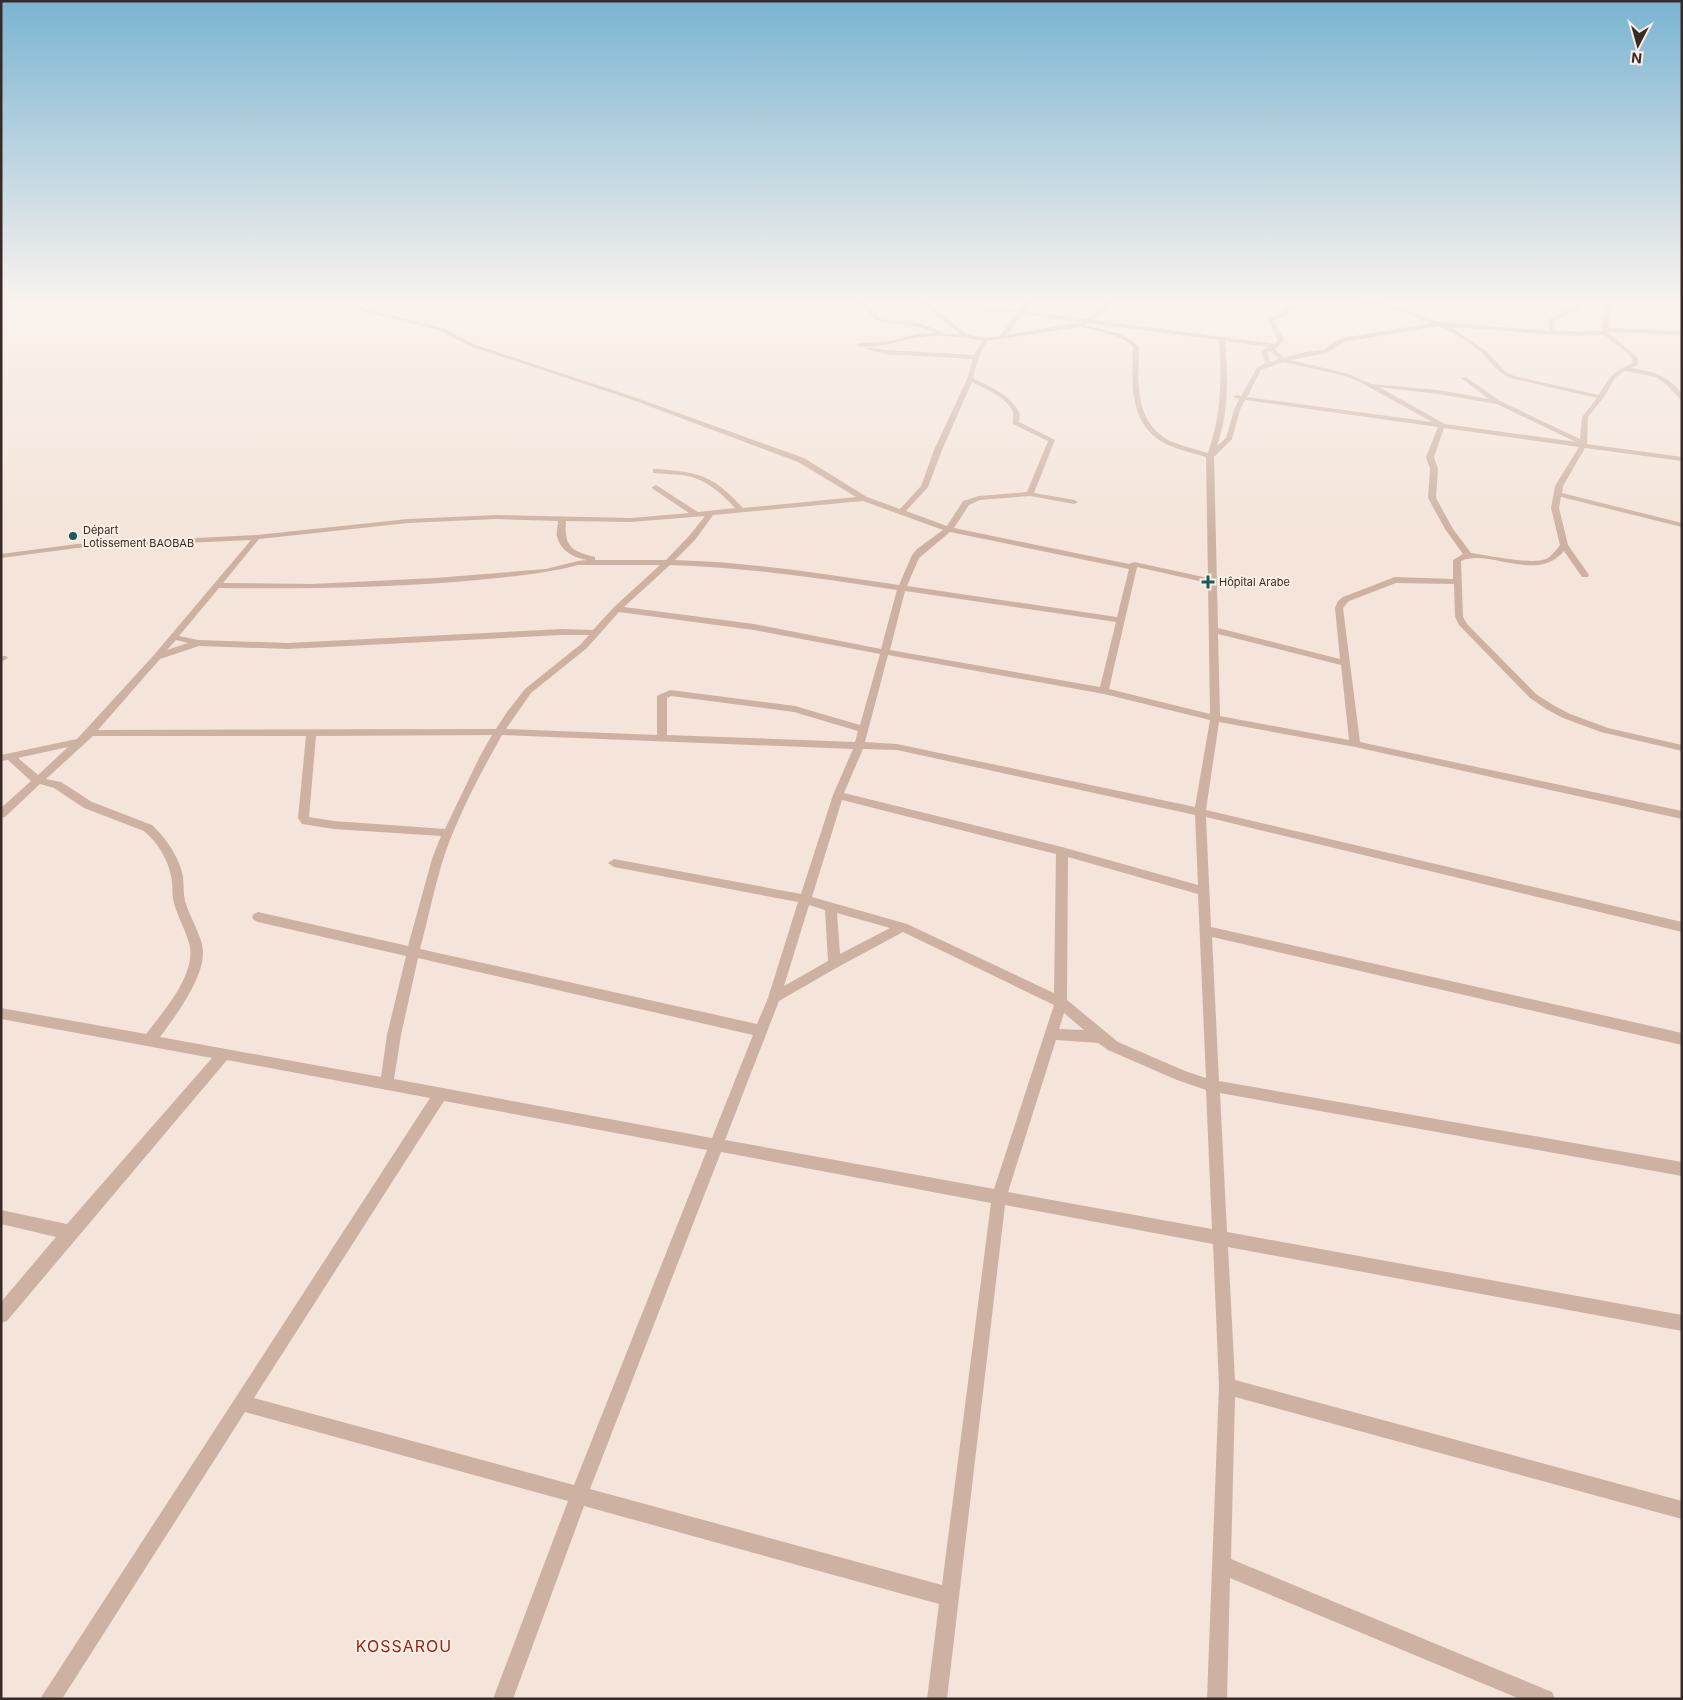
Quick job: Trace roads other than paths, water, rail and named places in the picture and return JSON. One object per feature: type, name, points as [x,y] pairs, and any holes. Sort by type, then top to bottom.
[{"type":"street","points":[[572,378],[632,398],[786,455],[823,473],[864,499],[949,529],[1131,567],[1134,564],[1213,582]]},
{"type":"street","points":[[1136,378],[1138,410],[1144,422],[1156,434],[1168,442],[1210,456]]},
{"type":"street","points":[[1218,1699],[1227,1386],[1200,812],[1215,718],[1210,456],[1219,433],[1224,395],[1223,378]]},
{"type":"street","points":[[1210,456],[1230,439],[1236,410],[1253,378]]},
{"type":"street","points":[[1357,378],[1442,425]]},
{"type":"street","points":[[1464,378],[1498,402],[1583,444]]},
{"type":"street","points":[[1518,378],[1602,397]]},
{"type":"street","points":[[1585,575],[1564,545],[1555,508],[1559,486],[1583,444],[1585,417],[1602,397],[1611,378]]},
{"type":"street","points":[[1666,378],[1670,381],[1682,399]]},
{"type":"street","points":[[902,512],[924,487],[938,450],[970,380],[992,390],[1009,401],[1017,414],[1015,423],[1052,440],[1030,494]]},
{"type":"street","points":[[1369,384],[1438,392],[1498,402]]},
{"type":"street","points":[[1224,395],[1682,458]]},
{"type":"street","points":[[1442,425],[1430,457],[1434,469],[1432,498],[1449,529],[1468,555]]},
{"type":"street","points":[[656,470],[701,476],[721,487],[740,510]]},
{"type":"street","points":[[656,487],[696,514]]},
{"type":"street","points":[[503,1699],[578,1495],[714,1145],[774,998],[838,795],[859,747],[902,588],[915,557],[920,550],[949,529],[966,503],[979,498],[1030,494],[1074,502]]},
{"type":"street","points":[[1558,494],[1682,525]]},
{"type":"street","points":[[1,556],[77,546],[257,537],[408,521],[496,518],[631,520],[864,499]]},
{"type":"street","points":[[386,1084],[394,1035],[411,964],[412,952],[438,859],[465,794],[510,714],[528,691],[596,633],[617,609],[692,538],[711,513]]},
{"type":"street","points":[[562,520],[561,537],[572,553],[611,563]]},
{"type":"street","points":[[1,814],[90,733],[157,657],[257,537]]},
{"type":"street","points":[[1564,545],[1562,549],[1547,561],[1522,561],[1468,555],[1457,560],[1459,618],[1463,625],[1533,696],[1544,704],[1618,735],[1682,748]]},
{"type":"street","points":[[217,585],[312,587],[435,581],[546,572],[578,563],[668,562],[745,566],[1121,620]]},
{"type":"street","points":[[1104,691],[1134,564]]},
{"type":"street","points":[[1355,744],[1341,603],[1346,599],[1395,580],[1458,582]]},
{"type":"street","points":[[617,609],[754,627],[1104,691],[1215,718],[1355,744],[1682,815]]},
{"type":"street","points":[[1213,630],[1346,663]]},
{"type":"street","points":[[174,637],[198,643],[288,646],[562,632],[596,633]]},
{"type":"street","points":[[157,657],[198,643]]},
{"type":"street","points":[[662,739],[662,696],[670,693],[794,709],[864,729]]},
{"type":"street","points":[[311,732],[303,818],[306,821],[334,825],[448,833]]},
{"type":"street","points":[[90,733],[500,732],[897,747],[1200,812],[1682,927]]},
{"type":"street","points":[[6,758],[80,741]]},
{"type":"street","points":[[6,758],[37,780],[57,785],[88,805],[148,828],[156,836],[172,860],[177,876],[179,900],[196,945],[196,962],[181,998],[149,1040]]},
{"type":"street","points":[[838,795],[1062,851],[1204,891]]},
{"type":"street","points":[[937,1699],[999,1197],[1061,1002],[1062,851]]},
{"type":"street","points":[[614,863],[804,899],[903,927],[1061,1002],[1113,1046],[1182,1076],[1214,1086],[1682,1169]]},
{"type":"street","points":[[830,906],[834,963]]},
{"type":"street","points":[[258,917],[761,1031]]},
{"type":"street","points":[[774,998],[834,963],[903,927]]},
{"type":"street","points":[[1206,931],[1682,1039]]},
{"type":"street","points":[[1,1013],[1682,1323]]},
{"type":"street","points":[[1052,1034],[1101,1037]]},
{"type":"street","points":[[1,1315],[224,1054]]},
{"type":"street","points":[[50,1699],[441,1094]]},
{"type":"street","points":[[1,1217],[70,1232]]},
{"type":"street","points":[[1227,1386],[1682,1510]]},
{"type":"street","points":[[242,1403],[950,1597]]},
{"type":"street","points":[[1222,1565],[1545,1699]]},
{"type":"place","name":"Départ Lotissement BAOBAB","points":[[73,536]]},
{"type":"place","name":"Hôpital Arabe","points":[[1208,582]]},
{"type":"district","name":"KOSSAROU","points":[[404,1646]]}]
